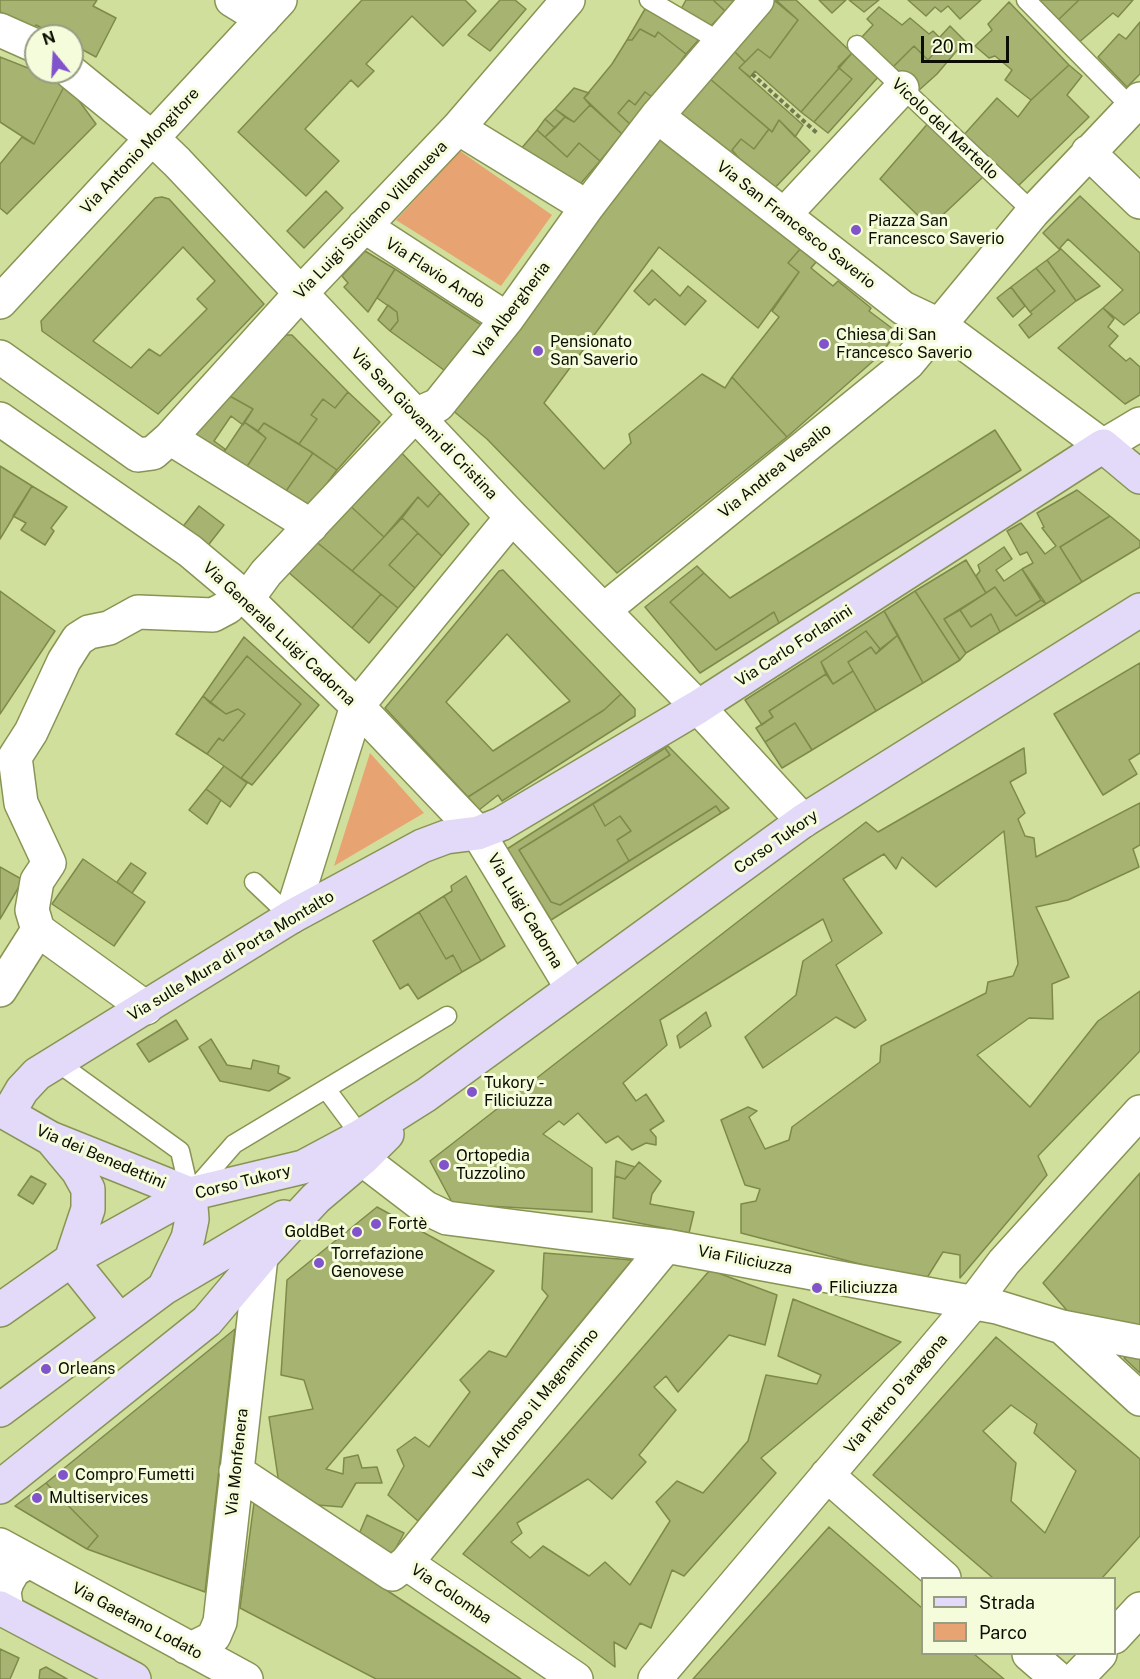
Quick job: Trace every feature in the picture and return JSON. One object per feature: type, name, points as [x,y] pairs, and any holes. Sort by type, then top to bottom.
[{"type":"street","points":[[232,0],[271,10]]},
{"type":"street","name":"Via Luigi Siciliano Villanueva","points":[[0,357],[138,455],[153,453],[170,438],[300,294],[458,128],[568,0]]},
{"type":"street","name":"Via Albergheria","points":[[38,930],[32,910],[37,881],[49,863],[21,803],[15,757],[31,732],[64,661],[78,639],[89,632],[109,628],[138,612],[213,615],[242,596],[416,415],[438,405],[507,319],[587,207],[657,116],[756,0]]},
{"type":"street","name":"Via Antonio Mongitore","points":[[0,302],[271,10]]},
{"type":"street","points":[[0,30],[24,41]]},
{"type":"street","name":"Via San Giovanni di Cristina","points":[[84,83],[152,138],[512,517],[698,707],[803,821]]},
{"type":"street","points":[[784,216],[902,88]]},
{"type":"street","name":"Via Andrea Vesalio","points":[[604,610],[908,363],[941,326],[1033,212],[1136,103]]},
{"type":"street","name":"Via San Francesco Saverio","points":[[657,116],[903,308],[941,326]]},
{"type":"street","points":[[458,128],[587,207]]},
{"type":"street","points":[[1088,152],[1140,202]]},
{"type":"street","name":"Via Flavio Andò","points":[[364,226],[507,319]]},
{"type":"street","points":[[941,326],[1103,446],[1140,477]]},
{"type":"street","name":"Via Generale Luigi Cadorna","points":[[0,419],[190,551],[242,596],[357,706],[478,833]]},
{"type":"street","points":[[1103,446],[1140,423]]},
{"type":"street","points":[[170,438],[311,526]]},
{"type":"street","name":"Via Carlo Forlanini","points":[[478,833],[501,824],[698,707],[1103,446]]},
{"type":"street","points":[[291,917],[357,706],[512,517]]},
{"type":"street","name":"Corso Tukory","points":[[0,1487],[207,1321],[261,1257],[361,1148],[426,1095],[803,821],[1140,610]]},
{"type":"street","name":"Via sulle Mura di Porta Montalto","points":[[4,1112],[37,1074],[291,917],[422,846],[446,837],[478,833]]},
{"type":"street","name":"Via Luigi Cadorna","points":[[478,833],[572,988]]},
{"type":"street","points":[[0,990],[38,930],[146,1008]]},
{"type":"street","name":"Via dei Benedettini","points":[[4,1112],[50,1138],[190,1194]]},
{"type":"street","name":"Via Pietro D'aragona","points":[[655,1679],[973,1303],[1004,1262],[1140,1112]]},
{"type":"street","points":[[50,1138],[78,1171],[88,1189],[88,1209],[71,1260],[119,1320]]},
{"type":"street","name":"Corso Tukory","points":[[0,1310],[71,1260],[190,1194],[303,1167],[361,1148]]},
{"type":"street","name":"Via Filiciuzza","points":[[361,1148],[426,1208],[447,1218],[666,1246],[997,1307],[1062,1327],[1140,1342]]},
{"type":"street","points":[[164,1288],[181,1258],[188,1238],[192,1219],[190,1194]]},
{"type":"street","name":"Corso Tukory","points":[[0,1410],[164,1288],[316,1198]]},
{"type":"street","name":"Via Alfonso il Magnanimo","points":[[406,1563],[666,1246]]},
{"type":"street","name":"Via Monfenera","points":[[186,1647],[195,1647],[209,1640],[214,1636],[220,1622],[261,1257]]},
{"type":"street","points":[[1062,1327],[1140,1399]]},
{"type":"street","name":"Via Colomba","points":[[236,1471],[392,1574],[406,1563],[576,1679]]},
{"type":"street","points":[[827,1475],[943,1577]]},
{"type":"street","name":"Via Gaetano Lodato","points":[[0,1545],[246,1679]]},
{"type":"street","points":[[28,1562],[14,1570],[7,1582],[3,1609],[134,1679]]},
{"type":"street","points":[[1116,1635],[1140,1609]]},
{"type":"street","points":[[1031,1655],[1058,1679]]},
{"type":"street","points":[[1076,1679],[1098,1655]]},
{"type":"lane","points":[[649,0],[719,41]]},
{"type":"lane","points":[[1026,0],[1136,103]]},
{"type":"lane","name":"Vicolo del Martello","points":[[857,45],[1033,212]]},
{"type":"lane","points":[[254,882],[291,917]]},
{"type":"lane","points":[[190,1194],[234,1144],[447,1016]]},
{"type":"lane","name":"Via dei Benedettini","points":[[57,1062],[180,1151],[190,1194]]},
{"type":"lane","points":[[326,1089],[361,1148]]},
{"type":"path","points":[[752,75],[840,154]]},
{"type":"green space","points":[[460,151],[552,215],[501,286],[396,220]]},
{"type":"green space","points":[[370,753],[424,813],[334,866]]},
{"type":"building","points":[[0,0],[97,0],[93,6],[116,18],[96,57],[84,50],[84,24],[24,24],[0,12]]},
{"type":"building","points":[[362,0],[465,0],[476,11],[443,46],[412,16],[366,64],[374,71],[358,87],[351,80],[305,129],[339,161],[306,196],[238,132]]},
{"type":"building","points":[[500,0],[515,0],[526,9],[490,51],[468,35]]},
{"type":"building","points":[[686,0],[713,0],[725,11],[710,27],[680,11]]},
{"type":"building","points":[[713,0],[735,0],[725,11]]},
{"type":"building","points":[[776,0],[796,0],[852,53],[801,112],[755,71],[750,77],[739,68],[758,49],[770,58],[798,20]]},
{"type":"building","points":[[819,0],[846,0],[832,13]]},
{"type":"building","points":[[849,0],[879,0],[864,12]]},
{"type":"building","points":[[908,0],[981,0],[960,19],[948,6],[941,12],[935,7],[926,16]]},
{"type":"building","points":[[1034,0],[1079,0],[1056,22]]},
{"type":"building","points":[[1079,0],[1133,0],[1118,17],[1113,13],[1077,44],[1056,22]]},
{"type":"building","points":[[775,1],[798,20],[770,58],[758,49],[745,62],[732,49]]},
{"type":"building","points":[[1009,2],[1069,65],[1031,100],[1005,80],[1012,70],[995,56],[989,58],[975,46],[992,30],[988,24]]},
{"type":"building","points":[[879,7],[902,25],[910,18],[929,34],[933,31],[944,42],[928,60],[914,46],[893,67],[861,38],[873,25],[867,19]]},
{"type":"building","points":[[645,9],[703,35],[686,54],[658,32],[655,37],[640,29],[632,40],[627,40]]},
{"type":"building","points":[[1140,22],[1140,74],[1127,87],[1098,57],[1119,34],[1126,39]]},
{"type":"building","points":[[950,26],[965,41],[937,74],[918,91],[893,67],[914,46],[928,60],[944,42],[939,38]]},
{"type":"building","points":[[640,29],[655,37],[658,32],[686,54],[655,99],[645,92],[635,105],[629,100],[618,113],[631,125],[622,134],[584,98],[612,64],[627,40],[632,40]]},
{"type":"building","points":[[732,49],[745,62],[739,68],[803,125],[795,137],[779,120],[772,132],[709,78]]},
{"type":"building","points":[[852,53],[879,76],[828,133],[814,122],[852,79],[838,67]]},
{"type":"building","points":[[0,57],[24,66],[24,84],[65,84],[34,144],[0,122]]},
{"type":"building","points":[[1069,65],[1082,76],[1067,95],[1089,117],[1016,188],[962,137],[997,98],[1018,117],[1031,100]]},
{"type":"building","points":[[839,68],[852,79],[814,122],[801,112]]},
{"type":"building","points":[[709,78],[769,129],[754,149],[741,139],[732,150],[739,159],[677,118]]},
{"type":"building","points":[[67,84],[96,124],[7,214],[0,208],[0,164],[22,137],[34,144]]},
{"type":"building","points":[[574,88],[589,93],[584,98],[590,105],[574,122],[555,109]]},
{"type":"building","points":[[645,92],[655,99],[631,125],[618,113],[629,100],[635,105]]},
{"type":"building","points":[[590,105],[622,134],[600,161],[579,143],[567,157],[545,137],[565,117],[574,122]]},
{"type":"building","points":[[555,109],[565,117],[555,128],[545,119]]},
{"type":"building","points":[[545,119],[555,128],[545,137],[537,130]]},
{"type":"building","points":[[779,120],[810,151],[769,194],[732,150],[741,139],[754,149],[769,129],[772,132]]},
{"type":"building","points":[[930,121],[983,177],[930,227],[880,179]]},
{"type":"building","name":"Pensionato San Saverio","points":[[659,129],[801,248],[788,263],[799,272],[758,328],[659,247],[544,403],[604,469],[631,443],[629,434],[702,374],[725,388],[732,377],[787,437],[617,573],[487,439],[451,409]]},
{"type":"building","points":[[537,130],[567,157],[579,143],[600,161],[576,189],[520,150]]},
{"type":"building","points":[[326,191],[343,208],[304,248],[287,231]]},
{"type":"building","points":[[1080,196],[1140,253],[1140,312],[1124,325],[1103,308],[1123,290],[1068,239],[1059,249],[1043,233]]},
{"type":"building","points":[[155,198],[169,199],[264,304],[158,414],[42,331],[41,321]],"holes":[[[183,247],[215,281],[197,299],[207,309],[160,356],[149,349],[131,368],[93,341]]]},
{"type":"building","name":"Chiesa di San Francesco Saverio","points":[[801,248],[817,261],[811,268],[833,286],[838,281],[871,308],[869,311],[897,332],[880,355],[787,437],[732,377],[779,317],[772,311],[799,272],[788,263]]},
{"type":"building","points":[[1061,249],[1100,286],[1076,301],[1047,260]]},
{"type":"building","points":[[365,251],[395,269],[368,312],[344,287],[348,283],[342,276]]},
{"type":"building","points":[[1047,260],[1076,301],[1029,338],[1019,325],[1032,314],[1030,312],[1055,291],[1036,268]]},
{"type":"building","points":[[1036,268],[1055,291],[1030,312],[1011,287]]},
{"type":"building","points":[[395,269],[486,328],[448,373],[390,331],[398,321],[397,312],[377,298]]},
{"type":"building","name":"Pensionato San Saverio","points":[[652,270],[680,296],[688,286],[706,301],[685,325],[655,299],[649,305],[634,291]]},
{"type":"building","points":[[1011,287],[1025,306],[1013,317],[997,298]]},
{"type":"building","points":[[388,305],[397,312],[398,321],[390,331],[378,320]]},
{"type":"building","points":[[1103,308],[1114,319],[1108,327],[1118,336],[1109,346],[1126,361],[1130,358],[1140,367],[1140,395],[1125,404],[1058,348]]},
{"type":"building","points":[[286,335],[292,335],[348,392],[335,408],[323,399],[311,415],[317,419],[299,444],[264,423],[258,431],[244,422],[253,409],[228,395]]},
{"type":"building","points":[[348,392],[380,422],[337,470],[299,444],[317,419],[311,415],[323,399],[335,408]]},
{"type":"building","points":[[228,395],[253,409],[243,425],[231,416],[214,441],[225,449],[222,455],[189,433]]},
{"type":"building","points":[[244,422],[266,438],[246,468],[222,455]]},
{"type":"building","points":[[264,423],[313,453],[286,491],[246,468],[266,438],[258,431]]},
{"type":"building","points":[[995,430],[1021,470],[779,623],[774,612],[716,650],[670,602],[704,573],[730,598]]},
{"type":"building","points":[[395,446],[440,493],[428,507],[418,497],[384,537],[346,502]]},
{"type":"building","points":[[313,453],[337,470],[310,506],[286,491]]},
{"type":"building","points":[[0,466],[32,486],[0,539]]},
{"type":"building","points":[[32,486],[67,507],[51,528],[54,531],[45,545],[21,530],[26,523],[13,516]]},
{"type":"building","points":[[1077,490],[1110,516],[1060,547],[1082,582],[1046,604],[1022,569],[1033,563],[1027,552],[1020,555],[1007,531],[1021,523],[1045,554],[1056,546],[1042,528],[1044,527],[1037,513]]},
{"type":"building","points":[[440,493],[469,524],[442,556],[402,518],[418,497],[428,507]]},
{"type":"building","points":[[346,502],[384,537],[352,571],[314,540]]},
{"type":"building","points":[[199,506],[224,525],[206,548],[181,529]]},
{"type":"building","points":[[1110,516],[1140,541],[1140,547],[1082,582],[1060,547]]},
{"type":"building","points":[[402,518],[418,533],[389,565],[415,588],[398,608],[352,571]]},
{"type":"building","points":[[418,533],[442,556],[415,588],[389,565]]},
{"type":"building","points":[[314,540],[381,594],[352,628],[287,571]]},
{"type":"building","points":[[1004,547],[1012,559],[996,570],[1004,581],[1022,569],[1041,600],[1016,616],[995,587],[986,593],[976,576],[980,571],[978,565]]},
{"type":"building","points":[[966,560],[986,593],[944,619],[966,653],[960,660],[915,591]]},
{"type":"building","points":[[697,566],[704,573],[670,602],[716,650],[774,612],[779,623],[700,673],[645,607]]},
{"type":"building","points":[[503,570],[621,694],[604,710],[468,797],[385,708],[499,571]],"holes":[[[507,634],[570,701],[493,751],[446,702]]]},
{"type":"building","points":[[995,587],[1016,616],[1041,600],[1046,604],[1000,632],[991,614],[971,627],[960,610]]},
{"type":"building","points":[[0,591],[55,631],[0,714]]},
{"type":"building","points":[[915,591],[960,660],[923,683],[884,611]]},
{"type":"building","points":[[381,594],[398,608],[369,643],[352,628]]},
{"type":"building","points":[[960,610],[971,627],[991,614],[1000,632],[966,653],[944,619]]},
{"type":"building","points":[[884,611],[898,635],[880,649],[866,631],[821,662],[826,674],[769,711],[773,717],[762,725],[745,700]]},
{"type":"building","points":[[866,631],[880,649],[876,654],[871,647],[848,662],[853,671],[833,684],[821,662]]},
{"type":"building","points":[[898,635],[923,683],[876,711],[848,662],[871,647],[876,654]]},
{"type":"building","points":[[244,637],[319,705],[252,785],[241,778],[301,704],[247,656],[210,703],[203,696]]},
{"type":"building","points":[[247,656],[301,704],[241,778],[207,754],[219,738],[223,741],[245,714],[238,709],[226,714],[210,703]]},
{"type":"building","points":[[1140,663],[1140,753],[1129,760],[1137,774],[1103,795],[1054,714]]},
{"type":"building","points":[[853,671],[876,711],[812,750],[795,723],[765,742],[756,728],[773,717],[769,711],[826,674],[833,684]]},
{"type":"building","points":[[621,694],[635,709],[635,716],[502,801],[498,795],[479,810],[468,797],[604,710]]},
{"type":"building","points":[[203,696],[226,714],[238,709],[245,714],[223,741],[219,738],[207,754],[176,734]]},
{"type":"building","points":[[795,723],[812,750],[782,768],[765,742]]},
{"type":"building","points":[[668,746],[729,808],[721,813],[716,806],[629,861],[617,840],[631,831],[620,816],[605,826],[593,804],[670,755],[665,748]]},
{"type":"building","points":[[665,748],[670,755],[519,850],[551,902],[560,905],[716,806],[721,813],[551,920],[507,849]]},
{"type":"building","points":[[1024,748],[1026,773],[1010,782],[1025,813],[1018,819],[1025,836],[1034,838],[1036,857],[1140,803],[1140,845],[1133,849],[1139,867],[1068,900],[1036,907],[1069,977],[1052,984],[1053,1019],[1029,1018],[977,1055],[1030,1107],[1098,1021],[1140,991],[1140,1051],[1038,1156],[1047,1175],[960,1278],[960,1255],[943,1252],[925,1281],[741,1233],[741,1204],[756,1201],[760,1189],[745,1185],[721,1120],[748,1107],[757,1111],[749,1117],[765,1149],[789,1140],[792,1127],[880,1062],[881,1046],[986,993],[988,982],[1013,976],[1018,964],[1004,831],[936,887],[902,857],[896,869],[884,854],[843,879],[882,933],[836,965],[866,1020],[855,1028],[836,1017],[763,1068],[745,1037],[796,995],[803,961],[832,941],[823,919],[660,1020],[667,1045],[623,1083],[636,1101],[646,1094],[664,1121],[650,1130],[656,1137],[656,1145],[646,1143],[632,1150],[618,1136],[606,1143],[578,1113],[564,1125],[559,1121],[543,1134],[592,1168],[592,1212],[453,1204],[430,1161],[866,822],[878,832]]},
{"type":"building","points":[[224,766],[247,783],[230,807],[206,789]]},
{"type":"building","points":[[206,789],[221,800],[207,824],[189,810]]},
{"type":"building","points":[[593,804],[605,826],[620,816],[631,831],[617,840],[629,861],[560,905],[551,902],[519,850]]},
{"type":"building","points":[[83,859],[145,902],[114,946],[52,904]]},
{"type":"building","points":[[131,863],[146,873],[132,893],[117,882]]},
{"type":"building","points":[[0,867],[23,880],[0,919]]},
{"type":"building","points":[[466,876],[505,946],[481,961],[444,896],[452,891],[451,886]]},
{"type":"building","points":[[444,896],[481,961],[462,972],[453,955],[446,959],[419,912]]},
{"type":"building","points":[[419,912],[446,959],[453,955],[462,972],[418,999],[408,984],[400,989],[373,941]]},
{"type":"building","points":[[706,1012],[711,1026],[680,1048],[677,1036]]},
{"type":"building","points":[[176,1020],[188,1039],[149,1062],[137,1044]]},
{"type":"building","points":[[211,1039],[227,1065],[251,1069],[253,1060],[279,1066],[278,1073],[290,1078],[269,1091],[220,1081],[199,1047]]},
{"type":"building","points":[[616,1161],[635,1167],[625,1179],[615,1176]]},
{"type":"building","points":[[639,1162],[661,1181],[652,1194],[650,1204],[694,1212],[689,1233],[613,1218],[615,1176],[625,1179]]},
{"type":"building","points":[[1140,1173],[1140,1331],[1078,1323],[1043,1283]]},
{"type":"building","points":[[31,1176],[46,1184],[33,1204],[18,1195]]},
{"type":"building","points":[[377,1207],[494,1271],[326,1469],[343,1474],[344,1458],[358,1455],[362,1468],[377,1467],[382,1483],[356,1483],[342,1507],[305,1504],[279,1484],[269,1417],[313,1409],[304,1380],[281,1375],[287,1280]]},
{"type":"building","points":[[544,1253],[632,1260],[418,1521],[388,1495],[404,1466],[397,1450],[415,1437],[429,1447],[470,1392],[460,1380],[489,1351],[506,1357],[548,1296],[542,1289]]},
{"type":"building","points":[[710,1270],[777,1295],[765,1345],[729,1335],[678,1392],[666,1376],[654,1387],[676,1410],[639,1455],[646,1462],[612,1499],[588,1479],[517,1523],[522,1533],[511,1542],[530,1558],[543,1546],[589,1576],[605,1562],[630,1585],[670,1521],[656,1502],[677,1481],[703,1493],[748,1441],[766,1375],[817,1384],[821,1375],[778,1356],[793,1299],[901,1342],[761,1458],[776,1473],[684,1576],[672,1570],[651,1628],[640,1623],[626,1649],[614,1642],[615,1667],[463,1554]]},
{"type":"building","points":[[235,1329],[205,1592],[87,1549],[98,1536],[46,1483]]},
{"type":"building","points":[[996,1337],[1140,1459],[1140,1536],[1103,1577],[992,1577],[873,1475]],"holes":[[[1011,1405],[1037,1424],[1034,1433],[1076,1471],[1045,1533],[1011,1501],[1016,1463],[983,1431]]]},
{"type":"building","points":[[1135,1351],[1140,1352],[1140,1373],[1124,1358]]},
{"type":"building","points":[[46,1483],[98,1536],[87,1549],[15,1506]]},
{"type":"building","points":[[254,1503],[521,1679],[376,1679],[240,1608]]},
{"type":"building","points":[[367,1515],[404,1533],[391,1557],[357,1539]]},
{"type":"building","points":[[829,1527],[921,1607],[921,1655],[975,1655],[1004,1679],[693,1679]]},
{"type":"building","points":[[0,1649],[19,1658],[10,1679],[0,1679]]},
{"type":"building","points":[[46,1667],[67,1679],[39,1679],[40,1670]]},
{"type":"place","name":"Piazza San Francesco Saverio","points":[[856,230]]},
{"type":"place","name":"Chiesa di San Francesco Saverio","points":[[824,344]]},
{"type":"place","name":"Pensionato San Saverio","points":[[538,351]]},
{"type":"place","name":"Tukory - Filiciuzza","points":[[472,1092]]},
{"type":"place","name":"Ortopedia Tuzzolino","points":[[444,1165]]},
{"type":"place","name":"Fortè","points":[[376,1224]]},
{"type":"place","name":"GoldBet","points":[[357,1232]]},
{"type":"place","name":"Torrefazione Genovese","points":[[319,1263]]},
{"type":"place","name":"Filiciuzza","points":[[817,1288]]},
{"type":"place","name":"Orleans","points":[[46,1369]]},
{"type":"place","name":"Compro Fumetti","points":[[63,1475]]},
{"type":"place","name":"Multiservices","points":[[37,1498]]}]
